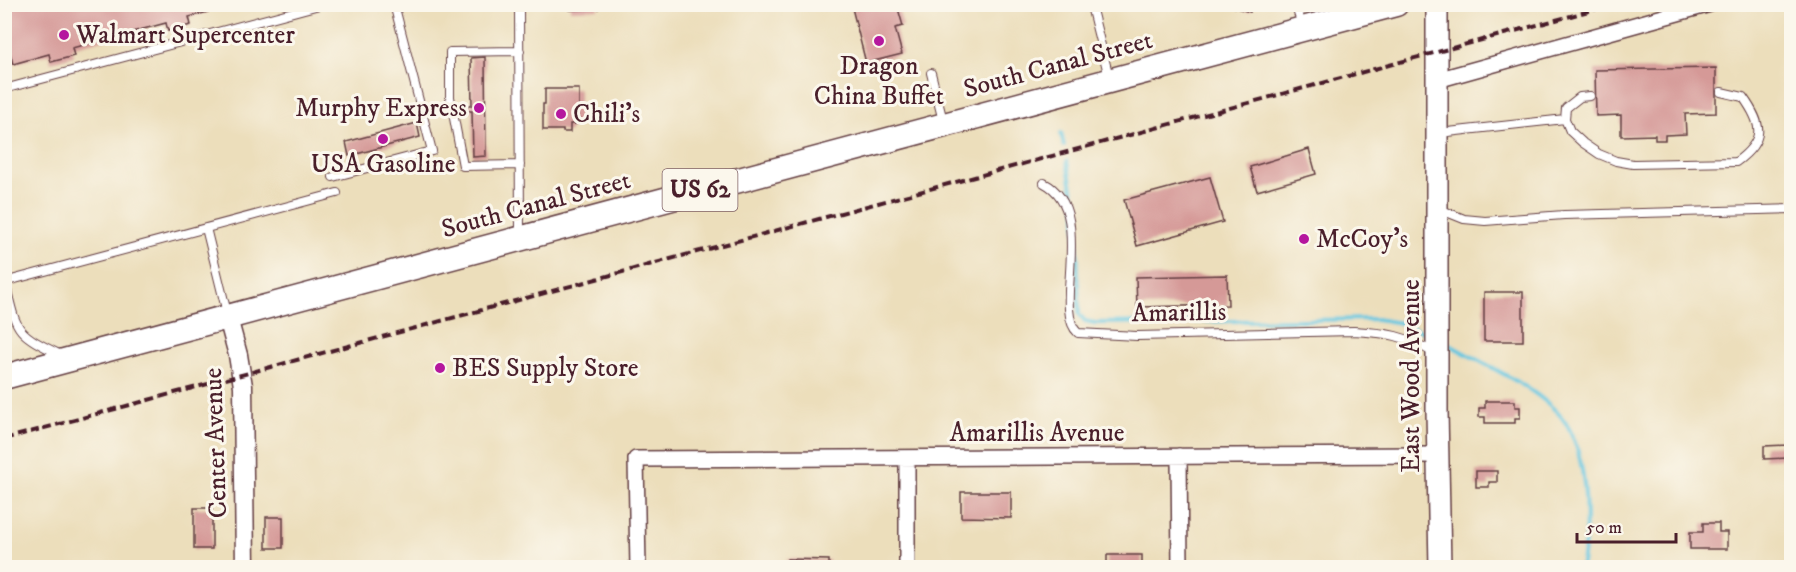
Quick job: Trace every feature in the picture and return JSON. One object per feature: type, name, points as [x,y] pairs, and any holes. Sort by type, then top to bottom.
[{"type":"highway","name":"South Canal Street","points":[[4,377],[1396,4]]},
{"type":"main road","name":"East Wood Avenue","points":[[1437,4],[1437,356],[1440,567]]},
{"type":"street","points":[[1437,80],[1710,4]]},
{"type":"street","name":"Center Avenue","points":[[228,318],[243,386],[245,567]]},
{"type":"street","name":"Amarillis Avenue","points":[[638,567],[636,459],[1438,455]]},
{"type":"street","points":[[1179,456],[1180,567]]},
{"type":"street","points":[[907,458],[907,567]]},
{"type":"lane","points":[[4,89],[323,4]]},
{"type":"lane","points":[[333,177],[432,151],[394,4]]},
{"type":"lane","points":[[519,4],[520,238]]},
{"type":"lane","points":[[1097,4],[1091,6],[1110,81]]},
{"type":"lane","points":[[1295,4],[1303,29]]},
{"type":"lane","points":[[520,51],[450,52],[450,97],[463,166],[520,165]]},
{"type":"lane","points":[[931,73],[944,125]]},
{"type":"lane","points":[[1590,96],[1580,97],[1566,108],[1565,118],[1570,131],[1583,143],[1616,161],[1633,164],[1736,162],[1749,152],[1759,133],[1757,116],[1743,97],[1721,92]]},
{"type":"lane","points":[[1437,133],[1565,118]]},
{"type":"lane","name":"Amarillis","points":[[1044,183],[1053,188],[1062,198],[1068,219],[1071,322],[1078,333],[1137,336],[1354,331],[1384,333],[1414,341],[1437,356]]},
{"type":"lane","points":[[70,359],[22,334],[13,317],[5,282],[337,193]]},
{"type":"lane","points":[[1437,208],[1464,219],[1485,221],[1564,215],[1791,209]]},
{"type":"lane","points":[[206,228],[228,318]]},
{"type":"building","name":"Walmart Supercenter","points":[[4,4],[206,4],[208,12],[189,17],[191,25],[168,31],[166,23],[72,48],[74,56],[51,62],[49,54],[13,64],[6,38],[4,38]]},
{"type":"building","points":[[570,4],[598,4],[598,9],[570,10]]},
{"type":"building","name":"Dragon China Buffet","points":[[851,4],[889,4],[890,7],[897,5],[903,26],[895,28],[902,54],[866,63]]},
{"type":"building","points":[[1223,4],[1252,4],[1250,12]]},
{"type":"building","name":"Murphy Express","points":[[485,57],[486,156],[473,157],[472,111],[458,111],[458,105],[472,105],[471,58]]},
{"type":"building","points":[[1716,68],[1716,113],[1685,114],[1686,134],[1665,135],[1665,140],[1655,140],[1655,135],[1621,136],[1621,115],[1596,116],[1595,70]]},
{"type":"building","name":"Chili's","points":[[545,89],[579,89],[579,124],[570,124],[570,132],[543,130]]},
{"type":"building","name":"USA Gasoline","points":[[417,123],[420,137],[349,156],[346,142]]},
{"type":"building","points":[[1309,149],[1316,174],[1257,191],[1250,167]]},
{"type":"building","points":[[1210,177],[1223,222],[1137,246],[1124,200]]},
{"type":"building","points":[[1227,275],[1228,305],[1137,307],[1136,277]]},
{"type":"building","points":[[1484,292],[1523,292],[1523,341],[1484,341]]},
{"type":"building","points":[[1485,401],[1515,401],[1515,407],[1520,407],[1520,418],[1515,418],[1515,423],[1485,423],[1485,417],[1479,417],[1479,408],[1485,408]]},
{"type":"building","points":[[1789,445],[1790,458],[1764,459],[1764,446]]},
{"type":"building","points":[[1476,471],[1497,471],[1497,482],[1489,482],[1489,487],[1476,487]]},
{"type":"building","points":[[961,492],[1011,492],[1011,518],[961,517]]},
{"type":"building","points":[[194,508],[212,508],[212,549],[194,549]]},
{"type":"building","points":[[266,517],[283,517],[283,548],[266,548]]},
{"type":"building","points":[[1703,523],[1719,523],[1719,532],[1727,532],[1727,549],[1690,549],[1690,532],[1703,532]]},
{"type":"building","points":[[1107,555],[1142,555],[1142,568],[1107,568]]},
{"type":"building","points":[[787,559],[829,560],[829,568],[786,568]]},
{"type":"waterway","points":[[1061,133],[1064,146]]},
{"type":"waterway","points":[[1067,161],[1076,210],[1079,314],[1085,321],[1095,323],[1376,319],[1401,323],[1428,334]]},
{"type":"waterway","points":[[1450,345],[1505,374],[1531,391],[1555,410],[1566,424],[1575,442],[1584,485],[1586,530],[1581,568]]},
{"type":"railway","points":[[4,439],[1615,4]]},
{"type":"place","name":"Walmart Supercenter","points":[[64,35]]},
{"type":"place","name":"Dragon China Buffet","points":[[879,41]]},
{"type":"place","name":"Murphy Express","points":[[479,108]]},
{"type":"place","name":"Chili's","points":[[561,114]]},
{"type":"place","name":"USA Gasoline","points":[[383,139]]},
{"type":"place","name":"McCoy's","points":[[1304,239]]},
{"type":"place","name":"BES Supply Store","points":[[440,368]]}]
